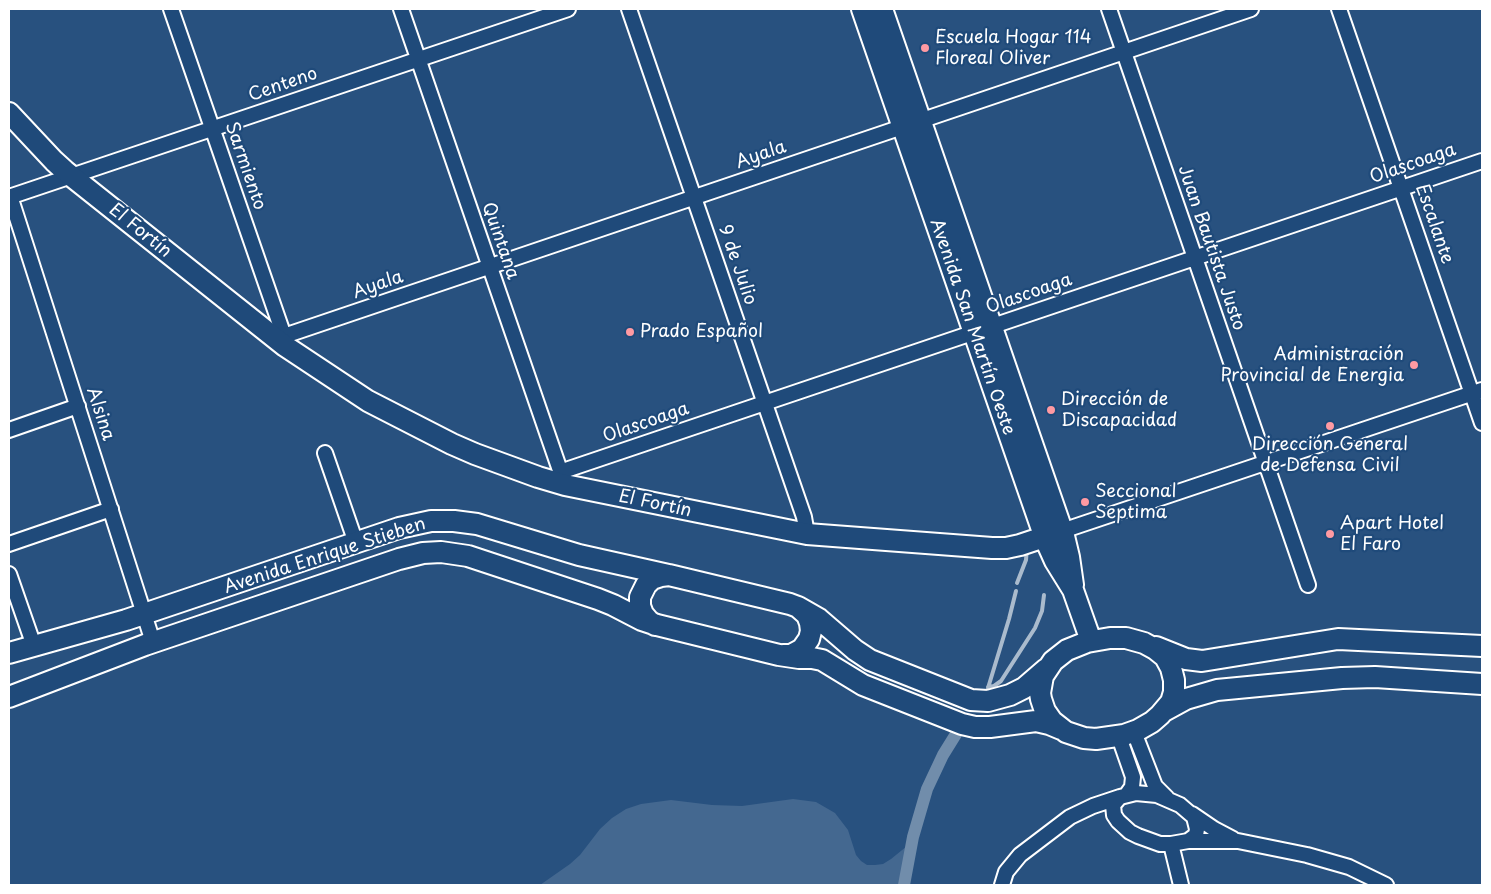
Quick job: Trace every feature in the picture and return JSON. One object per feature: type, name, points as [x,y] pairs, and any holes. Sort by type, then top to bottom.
[{"type":"main road","name":"Avenida San Martín Oeste","points":[[862,9],[912,124],[1053,534],[1055,561],[1073,590],[1091,640]]},
{"type":"main road","name":"Avenida San Martín Oeste","points":[[882,9],[912,124]]},
{"type":"main road","name":"El Fortín","points":[[9,112],[54,161],[71,176],[360,397],[452,444],[493,461],[538,477],[562,478],[807,534],[992,548],[1013,547],[1053,534]]},
{"type":"main road","name":"Avenida Enrique Stieben","points":[[9,653],[144,614],[399,528],[420,523],[443,521],[466,522],[488,526],[580,556],[673,576],[798,607],[819,619],[855,650],[875,663],[971,700],[996,700],[1010,695],[1024,688],[1037,678],[1048,665]]},
{"type":"main road","name":"Avenida Enrique Stieben","points":[[9,697],[153,642],[407,557],[423,553],[441,552],[468,556],[598,599],[657,625],[779,655],[822,660],[863,684],[956,722],[975,727],[990,727],[1036,721],[1061,729]]},
{"type":"main road","name":"Avenida Enrique Stieben","points":[[657,625],[649,621],[643,614],[640,606],[641,592],[652,579],[661,576],[673,576]]},
{"type":"main road","points":[[779,655],[795,653],[805,646],[809,639],[811,627],[804,612],[798,607]]},
{"type":"main road","points":[[1482,646],[1338,639],[1202,661],[1186,659],[1126,638],[1104,638],[1091,640],[1067,650],[1048,665],[1041,682],[1041,699],[1048,716],[1061,729],[1090,739],[1102,739],[1126,734],[1152,722],[1164,711],[1186,699],[1218,690],[1342,678],[1482,684]]},
{"type":"main road","points":[[1150,645],[1165,657],[1171,668],[1174,680],[1173,697],[1164,711]]},
{"type":"main road","points":[[930,712],[940,688]]},
{"type":"street","name":"Sarmiento","points":[[171,9],[282,339]]},
{"type":"street","name":"Quintana","points":[[401,9],[562,478]]},
{"type":"street","name":"Centeno","points":[[10,197],[568,9]]},
{"type":"street","name":"9 de Julio","points":[[629,9],[804,517],[807,534]]},
{"type":"street","name":"Juan Bautista Justo","points":[[1109,9],[1308,585]]},
{"type":"street","name":"Ayala","points":[[282,339],[694,197],[1251,9]]},
{"type":"street","name":"Escalante","points":[[1339,9],[1401,188],[1477,392],[1482,423]]},
{"type":"street","name":"Olascoaga","points":[[562,478],[765,403],[1482,161]]},
{"type":"street","name":"Alsina","points":[[10,197],[153,642]]},
{"type":"street","points":[[1053,534],[1477,392]]},
{"type":"street","points":[[9,430],[78,406]]},
{"type":"street","points":[[325,453],[356,543]]},
{"type":"street","points":[[9,544],[111,509]]},
{"type":"street","points":[[9,574],[34,646]]},
{"type":"street","points":[[1126,734],[1133,778],[1132,787],[1113,805],[1113,810],[1122,826],[1138,836],[1160,844],[1211,840],[1238,841],[1329,860],[1358,871],[1386,885]]},
{"type":"street","points":[[1126,734],[1155,786],[1169,800]]},
{"type":"street","points":[[1002,885],[1006,872],[1020,855],[1070,817],[1093,806],[1136,793],[1146,793],[1169,800],[1214,829],[1238,841]]},
{"type":"street","points":[[1188,811],[1194,817],[1197,829],[1193,838],[1188,841]]},
{"type":"street","points":[[1171,844],[1181,885]]},
{"type":"shaded area","points":[[793,799],[816,802],[835,813],[848,830],[856,855],[867,865],[883,864],[912,842],[904,885],[540,885],[570,864],[580,855],[600,829],[626,809],[641,804],[671,800],[712,805],[742,806]]},
{"type":"waterway","points":[[1017,583],[1026,560],[1027,548]]},
{"type":"waterway","points":[[988,688],[1016,591]]},
{"type":"waterway","points":[[988,687],[994,686],[1001,681],[1035,628],[1042,611],[1044,595]]},
{"type":"waterway","points":[[904,885],[913,837],[927,789],[943,755],[956,734]]},
{"type":"place","name":"Escuela Hogar 114 Floreal Oliver","points":[[925,48]]},
{"type":"place","name":"Prado Español","points":[[630,332]]},
{"type":"place","name":"Administración Provincial de Energia","points":[[1414,365]]},
{"type":"place","name":"Dirección de Discapacidad","points":[[1051,410]]},
{"type":"place","name":"Dirección General de Defensa Civil","points":[[1330,426]]},
{"type":"place","name":"Seccional Septima","points":[[1085,502]]},
{"type":"place","name":"Apart Hotel El Faro","points":[[1330,534]]}]
